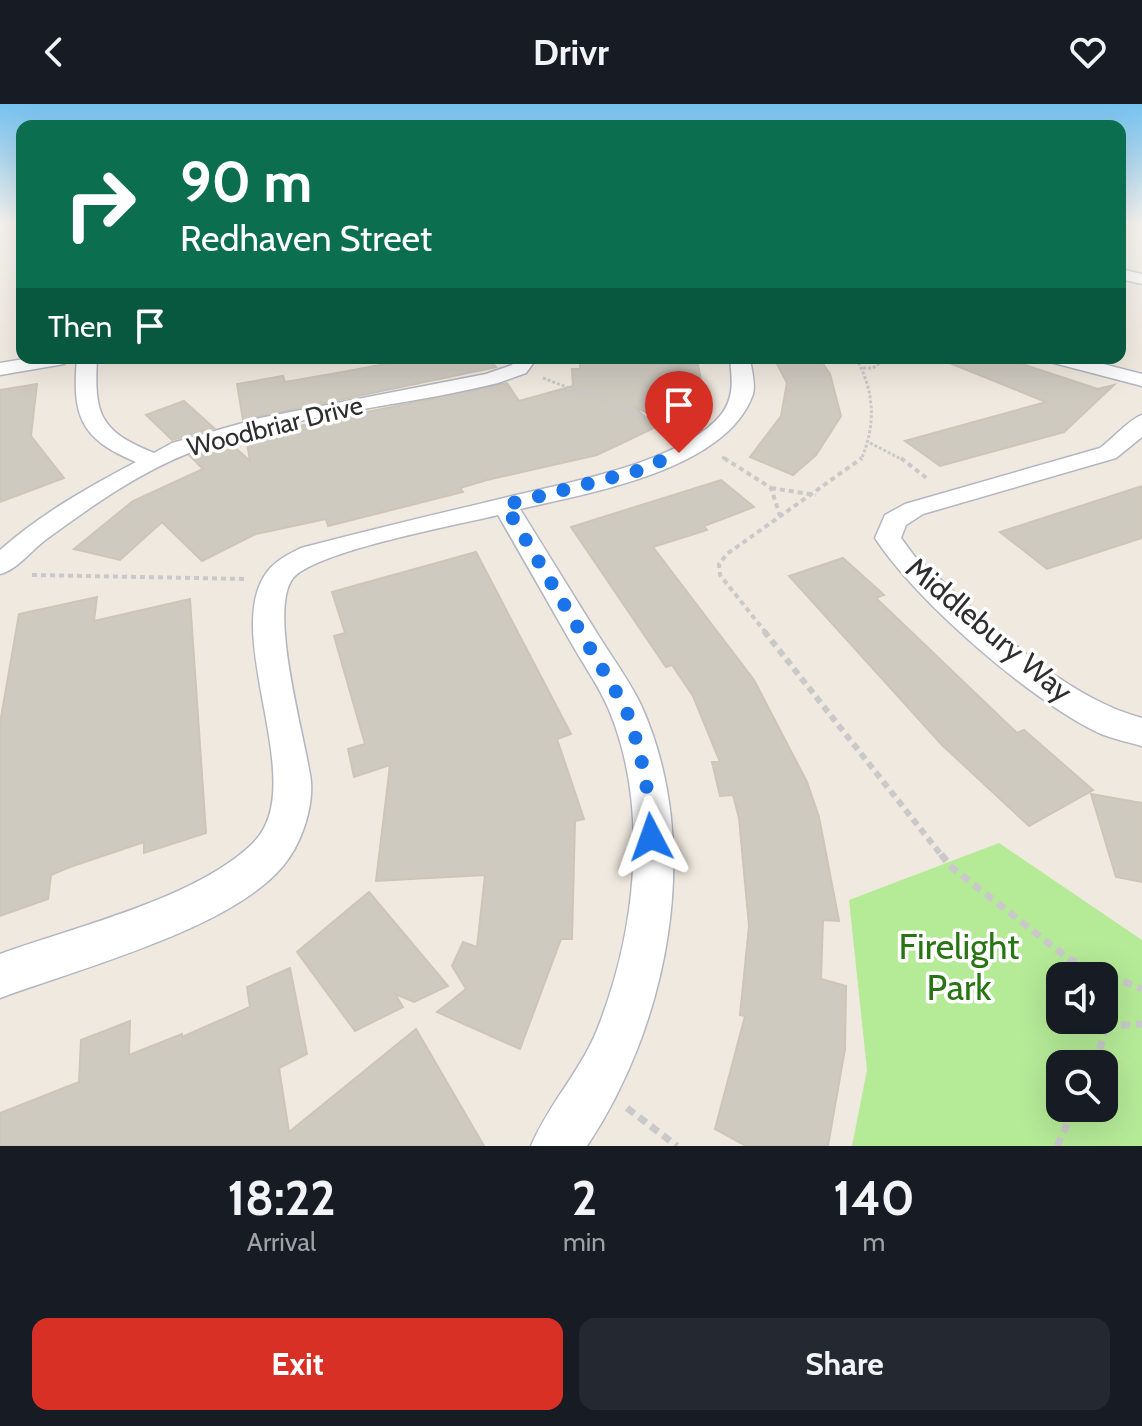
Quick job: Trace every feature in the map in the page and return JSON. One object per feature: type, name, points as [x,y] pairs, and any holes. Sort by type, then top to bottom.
[{"type":"street","points":[[0,369],[29,364]]},
{"type":"street","points":[[86,364],[83,399],[89,421],[115,446],[152,460]]},
{"type":"street","name":"Woodbriar Drive","points":[[0,565],[63,514],[152,460],[227,433],[491,379],[523,364]]},
{"type":"street","points":[[0,976],[198,901],[239,879],[275,845],[291,808],[293,783],[268,613],[275,583],[291,565],[311,554],[637,471],[700,445],[726,422],[741,400],[745,389],[741,364]]},
{"type":"street","points":[[1080,364],[1142,380]]},
{"type":"street","name":"Middlebury Way","points":[[1142,422],[1130,437],[1108,453],[914,509],[894,521],[888,538],[905,563],[1060,695],[1120,730],[1142,732]]},
{"type":"street","points":[[505,505],[625,707],[638,740],[650,809],[652,893],[636,984],[597,1085],[557,1146]]},
{"type":"path","points":[[523,364],[646,417],[661,429],[700,445],[771,488],[816,495]]},
{"type":"path","points":[[860,364],[874,400],[870,443],[860,462],[727,554],[719,564],[720,575],[950,866],[1069,959],[1142,989]]},
{"type":"path","points":[[863,368],[873,368],[878,364]]},
{"type":"path","points":[[870,443],[895,454],[952,498]]},
{"type":"path","points":[[771,488],[780,516]]},
{"type":"path","points":[[25,575],[233,578],[275,583]]},
{"type":"path","points":[[1118,1023],[1142,1024]]},
{"type":"path","points":[[597,1085],[677,1146]]},
{"type":"path","points":[[1057,1146],[1068,1122]]},
{"type":"green space","name":"Firelight Park","points":[[999,843],[1142,940],[1142,1146],[852,1146],[867,1070],[849,900]]},
{"type":"building","points":[[385,364],[494,364],[496,367],[243,420],[237,384],[283,376],[285,382]]},
{"type":"building","points":[[580,364],[698,365],[705,400],[687,420],[677,418],[668,422],[634,407],[656,427],[597,455],[487,480],[460,488],[463,492],[328,526],[326,519],[256,534],[202,561],[162,522],[120,560],[74,549],[133,501],[203,469],[190,456],[229,442],[250,461],[246,437],[507,383],[519,401],[573,386],[572,369],[580,369]]},
{"type":"building","points":[[777,364],[823,364],[830,374],[841,416],[816,455],[793,475],[750,457],[781,416],[787,383]]},
{"type":"building","points":[[952,364],[1022,364],[1098,389],[1114,385],[1064,432],[940,466],[905,441],[1046,402]]},
{"type":"building","points":[[37,384],[31,436],[64,478],[0,502],[0,390]]},
{"type":"building","points":[[184,401],[214,428],[172,440],[146,415]]},
{"type":"building","points":[[721,480],[754,507],[704,526],[707,530],[653,547],[754,680],[807,782],[819,817],[839,921],[823,920],[821,979],[846,986],[845,1049],[828,1146],[746,1146],[715,1129],[745,1016],[740,1015],[749,926],[739,818],[733,795],[720,796],[712,762],[720,762],[693,696],[672,665],[666,667],[571,527]]},
{"type":"building","points":[[1142,486],[1142,538],[1047,569],[1000,532]]},
{"type":"building","points":[[476,552],[571,734],[557,739],[584,819],[575,821],[572,939],[561,939],[520,1049],[437,1012],[466,989],[452,966],[463,942],[477,947],[485,875],[376,881],[390,765],[354,777],[348,749],[365,744],[334,636],[345,633],[332,592]]},
{"type":"building","points":[[843,558],[884,595],[876,598],[1017,733],[1024,730],[1093,790],[1029,826],[942,745],[789,576]]},
{"type":"building","points":[[97,597],[94,621],[190,599],[206,833],[144,853],[144,842],[70,867],[51,875],[48,899],[0,916],[0,723],[19,614]]},
{"type":"building","points":[[1091,794],[1142,803],[1142,882],[1116,877]]},
{"type":"building","points":[[369,892],[448,986],[414,1002],[395,994],[403,1007],[355,1031],[297,952]]},
{"type":"building","points":[[290,968],[307,1054],[279,1068],[289,1132],[416,1029],[484,1146],[0,1146],[0,1113],[79,1082],[81,1040],[130,1021],[129,1055],[182,1034],[182,1037],[250,1007],[247,987]]},
{"type":"route","points":[[651,837],[650,809],[638,740],[625,707],[505,505],[637,471],[679,453]]}]
